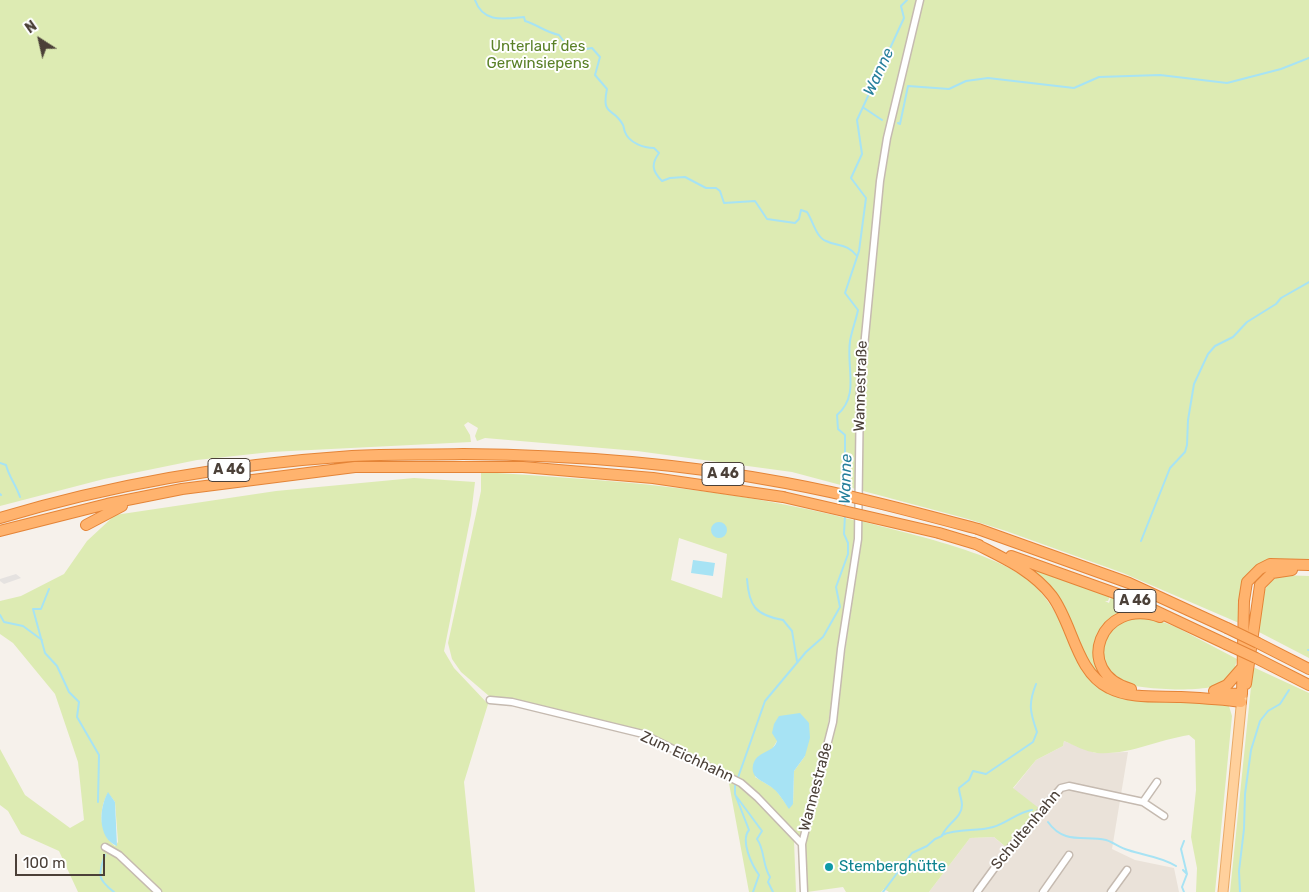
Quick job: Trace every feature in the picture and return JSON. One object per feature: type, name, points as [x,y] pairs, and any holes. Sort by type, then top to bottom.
[{"type":"highway","name":"A 46","points":[[0,518],[104,492],[271,463],[353,456],[518,455],[653,464],[775,481],[844,494],[978,528],[1129,583],[1227,628],[1309,669]]},
{"type":"highway","name":"A 46","points":[[0,531],[106,504],[182,489],[355,467],[523,467],[653,478],[784,497],[973,543],[1126,597],[1309,685]]},
{"type":"highway","points":[[86,525],[115,508],[182,489]]},
{"type":"highway","points":[[973,543],[1018,565],[1044,587],[1065,617],[1088,668],[1097,680],[1108,688],[1135,695],[1242,698]]},
{"type":"highway","points":[[1242,698],[1241,669],[1244,590],[1250,577],[1270,564],[1309,564]]},
{"type":"highway","points":[[1242,698],[1247,680],[1258,589],[1268,575],[1278,571],[1309,571]]},
{"type":"highway","points":[[1210,636],[1152,615],[1128,614],[1108,626],[1100,639],[1098,651],[1100,661],[1108,677],[1126,688],[1211,693],[1242,698]]},
{"type":"highway","points":[[1275,652],[1309,664]]},
{"type":"highway","points":[[1211,693],[1227,685],[1241,669]]},
{"type":"main road","points":[[1223,892],[1242,698]]},
{"type":"street","name":"Wannestraße","points":[[804,892],[802,844],[833,722],[841,649],[858,539],[860,389],[863,338],[880,181],[887,138],[920,0]]},
{"type":"street","name":"Zum Eichhahn","points":[[490,700],[512,702],[643,734],[741,783],[758,797],[802,844]]},
{"type":"street","points":[[1143,802],[1156,782]]},
{"type":"street","name":"Schultenhahn","points":[[978,892],[1004,855],[1061,788],[1069,786],[1143,802],[1164,816]]},
{"type":"street","points":[[105,847],[119,855],[158,892]]},
{"type":"street","points":[[1043,892],[1069,855]]},
{"type":"street","points":[[1114,891],[1127,870]]},
{"type":"shaded area","points":[[16,574],[21,578],[4,584],[0,581],[0,579]]},
{"type":"shaded area","points":[[1064,741],[1095,753],[1128,752],[1112,849],[1135,860],[1174,868],[1179,892],[929,892],[970,838],[994,837],[1010,851],[1035,825],[1043,812],[1013,789],[1036,760],[1063,746]]},
{"type":"green space","name":"Unterlauf des Gerwinsiepens","points":[[0,0],[1309,0],[1309,562],[1276,559],[1262,564],[1249,572],[1242,582],[1239,623],[1123,573],[1006,531],[792,472],[637,451],[485,438],[477,441],[475,436],[478,428],[468,422],[464,425],[470,435],[471,442],[271,452],[197,460],[104,479],[0,506]]},
{"type":"green space","points":[[481,472],[576,478],[717,493],[810,510],[857,521],[824,753],[800,841],[757,794],[644,732],[489,696],[461,672],[452,659],[448,643],[481,491]],"holes":[[[679,538],[727,554],[722,598],[671,580]],[[777,741],[805,756],[794,771],[793,804],[786,804],[775,789],[755,777]]]},
{"type":"green space","points":[[414,478],[475,482],[471,515],[444,651],[454,668],[488,704],[464,782],[475,892],[78,892],[59,851],[21,834],[8,811],[0,805],[0,749],[25,795],[70,828],[84,820],[78,762],[55,694],[13,643],[0,634],[0,601],[21,596],[64,574],[87,541],[115,515],[276,491]],"holes":[[[108,793],[115,802],[118,842],[115,846],[106,835],[102,821],[103,807]]]},
{"type":"green space","points":[[861,521],[978,554],[1020,574],[1042,593],[1080,656],[1113,693],[1202,699],[1229,706],[1232,716],[1215,892],[1196,892],[1197,868],[1191,837],[1196,790],[1195,740],[1189,735],[1132,750],[1109,753],[1089,751],[1064,741],[1063,746],[1036,760],[1013,788],[1040,809],[1007,848],[994,837],[970,838],[929,892],[889,892],[884,889],[881,892],[846,892],[843,887],[807,892],[804,844],[832,739],[856,577]]},
{"type":"green space","points":[[1019,562],[1110,596],[1108,601],[1105,601],[1109,603],[1111,597],[1143,611],[1124,613],[1096,649],[1114,687],[1092,670],[1073,627]]},
{"type":"green space","points":[[1280,575],[1309,576],[1309,658],[1257,631],[1263,593],[1267,586]]},
{"type":"green space","points":[[1125,618],[1155,619],[1176,627],[1237,659],[1232,676],[1228,681],[1220,685],[1192,689],[1158,689],[1129,685],[1117,681],[1102,662],[1105,635]]},
{"type":"green space","points":[[1253,667],[1309,693],[1309,892],[1230,892]]},
{"type":"green space","points":[[728,778],[756,798],[794,841],[796,892],[749,892]]},
{"type":"water","points":[[719,522],[725,524],[727,530],[725,536],[719,538],[713,536],[711,530],[713,524]]},
{"type":"water","points":[[693,560],[715,563],[713,576],[691,573]]},
{"type":"water","points":[[800,713],[809,723],[810,738],[805,756],[794,771],[793,804],[789,809],[775,790],[756,777],[753,765],[758,757],[775,745],[777,741],[772,733],[774,724],[779,716]]},
{"type":"water","points":[[108,792],[115,802],[117,846],[111,842],[103,830],[103,806]]},
{"type":"waterway","points":[[475,0],[483,13],[488,16],[501,19],[524,17],[525,21],[559,35],[575,51],[592,48],[600,57],[595,75],[607,89],[607,108],[619,119],[627,136],[633,142],[641,146],[654,148],[659,153],[654,167],[656,174],[662,181],[670,178],[685,177],[706,188],[716,188],[720,191],[724,203],[755,201],[767,219],[795,223],[799,219],[801,210],[807,212],[817,232],[823,239],[846,247],[857,256]]},
{"type":"waterway","name":"Wanne","points":[[845,491],[845,435],[838,429],[837,415],[844,407],[850,390],[849,351],[858,310],[845,293],[859,251],[866,198],[851,178],[862,154],[857,120],[904,18],[901,6],[907,0]]},
{"type":"waterway","points":[[898,123],[900,124],[908,86],[949,89],[966,81],[988,78],[1074,88],[1099,77],[1160,75],[1227,83],[1281,69],[1309,58]]},
{"type":"waterway","points":[[864,108],[882,120]]},
{"type":"waterway","points":[[1141,541],[1170,468],[1185,452],[1194,384],[1208,354],[1215,346],[1233,337],[1247,322],[1276,304],[1281,298],[1309,282]]},
{"type":"waterway","points":[[0,463],[6,465],[20,497]]},
{"type":"waterway","name":"Wanne","points":[[845,498],[845,508]]},
{"type":"waterway","name":"Wanne","points":[[753,892],[759,875],[746,846],[749,830],[735,794],[735,786],[765,701],[806,652],[823,637],[840,607],[836,587],[848,554],[848,543],[844,534],[845,515]]},
{"type":"waterway","points":[[747,579],[750,596],[755,608],[766,615],[783,620],[792,631],[797,661]]},
{"type":"waterway","points":[[49,589],[41,609],[33,609],[45,653],[57,666],[69,692],[79,702],[77,717],[99,755],[98,802]]},
{"type":"waterway","points":[[0,615],[4,622],[23,626],[42,640]]},
{"type":"waterway","points":[[883,892],[912,853],[942,836],[957,817],[962,805],[959,788],[969,780],[973,771],[986,774],[1033,742],[1037,732],[1031,713],[1031,703],[1036,684]]},
{"type":"waterway","points":[[1240,892],[1239,871],[1244,829],[1245,794],[1251,750],[1260,721],[1268,711],[1280,704],[1289,690]]},
{"type":"waterway","points":[[736,796],[762,831],[757,839],[760,843],[770,877],[768,882],[773,892]]},
{"type":"waterway","points":[[942,835],[993,827],[1032,810]]},
{"type":"waterway","points":[[1048,822],[1061,834],[1075,838],[1106,840],[1125,849],[1158,858],[1176,866]]},
{"type":"waterway","points":[[1183,870],[1187,874],[1181,849],[1184,841]]},
{"type":"waterway","points":[[105,855],[100,876],[104,884],[114,892]]},
{"type":"waterway","points":[[1184,892],[1182,887],[1187,874]]},
{"type":"place","name":"Stemberghütte","points":[[829,867]]}]
